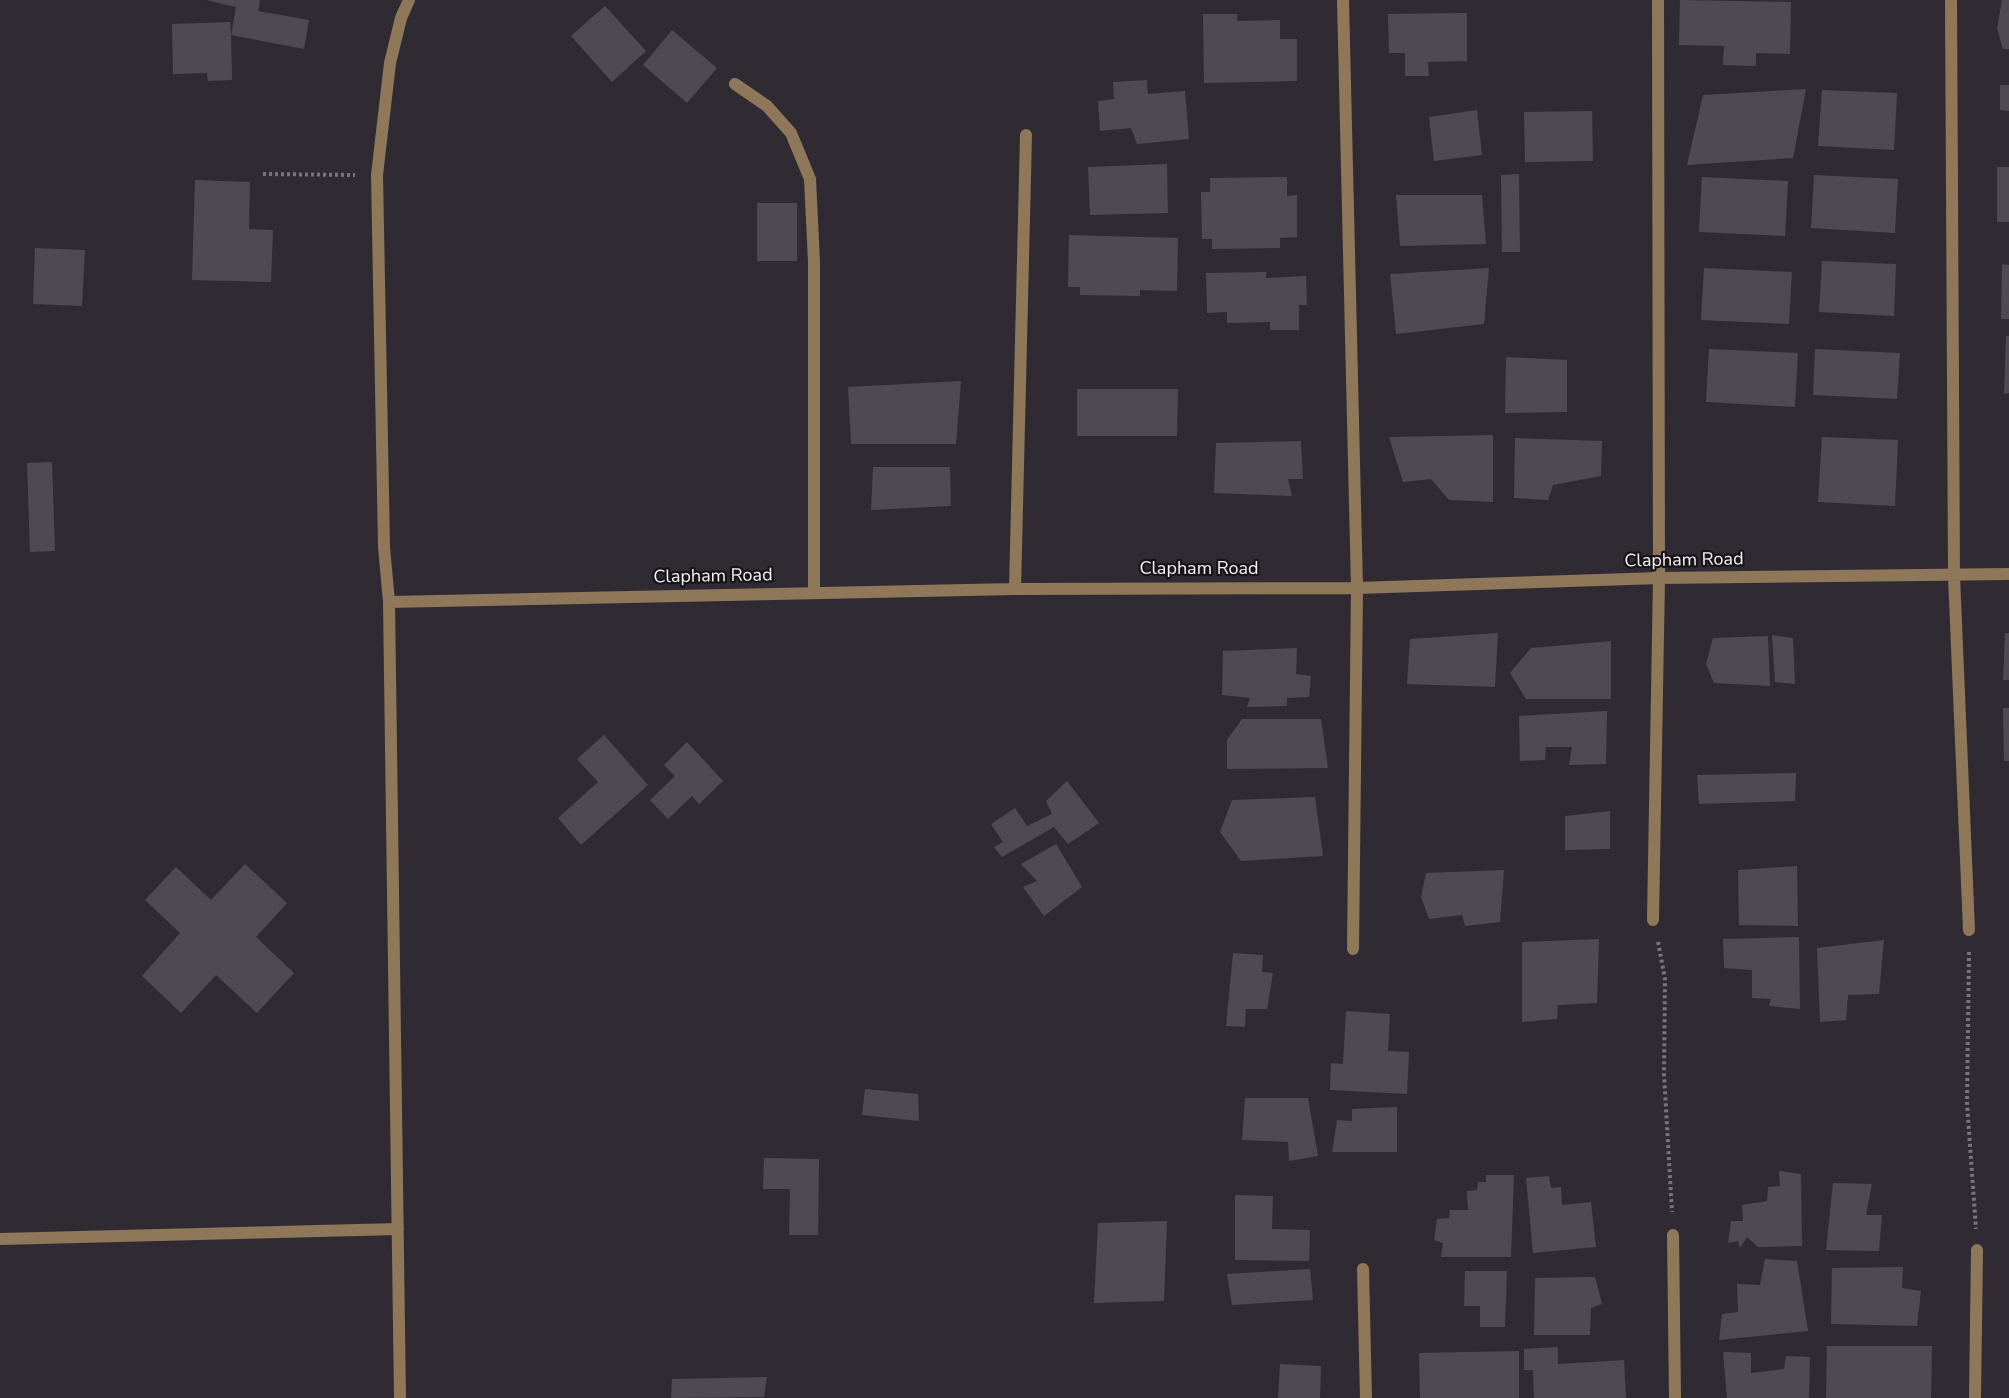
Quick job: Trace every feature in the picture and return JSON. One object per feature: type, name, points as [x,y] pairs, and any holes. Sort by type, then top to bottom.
[{"type":"street","points":[[400,1398],[388,602],[384,547],[377,175],[390,63],[401,18],[409,0]]},
{"type":"street","points":[[1343,0],[1357,588],[1353,949]]},
{"type":"street","points":[[1653,920],[1659,578],[1658,0]]},
{"type":"street","points":[[1951,0],[1954,576],[1969,930]]},
{"type":"street","points":[[735,84],[766,106],[791,133],[810,180],[814,262],[814,593]]},
{"type":"street","points":[[1015,589],[1026,135]]},
{"type":"street","name":"Clapham Road","points":[[388,602],[1015,589],[1357,588],[1659,578],[2009,574]]},
{"type":"street","points":[[0,1239],[398,1229]]},
{"type":"street","points":[[1673,1235],[1675,1398]]},
{"type":"street","points":[[1976,1398],[1977,1250]]},
{"type":"street","points":[[1363,1269],[1366,1398]]},
{"type":"path","points":[[263,174],[377,175]]},
{"type":"path","points":[[1653,920],[1665,979],[1664,1074],[1673,1235]]},
{"type":"path","points":[[1969,930],[1967,1103],[1977,1250]]},
{"type":"building","points":[[206,0],[260,0],[258,11],[309,20],[304,49],[231,35],[236,7]]},
{"type":"building","points":[[1680,0],[1791,2],[1790,54],[1756,53],[1756,66],[1723,65],[1724,46],[1679,45]]},
{"type":"building","points":[[2002,0],[2009,0],[2009,49],[2003,49],[1997,28]]},
{"type":"building","points":[[605,6],[646,51],[612,82],[571,36]]},
{"type":"building","points":[[1467,13],[1467,61],[1428,62],[1429,76],[1405,76],[1405,53],[1389,53],[1388,14]]},
{"type":"building","points":[[1203,14],[1237,14],[1237,21],[1280,20],[1280,39],[1297,39],[1297,81],[1204,83]]},
{"type":"building","points":[[230,22],[232,80],[208,81],[207,73],[173,74],[172,24]]},
{"type":"building","points":[[672,30],[717,68],[687,103],[643,65]]},
{"type":"building","points":[[1147,80],[1148,94],[1185,91],[1189,139],[1137,144],[1131,128],[1100,131],[1098,101],[1114,99],[1113,82]]},
{"type":"building","points":[[2000,85],[2009,85],[2009,111],[2000,110]]},
{"type":"building","points":[[1806,89],[1793,158],[1687,165],[1703,95]]},
{"type":"building","points":[[1822,90],[1897,93],[1894,150],[1818,146]]},
{"type":"building","points":[[1477,110],[1482,155],[1434,161],[1429,117]]},
{"type":"building","points":[[1592,111],[1593,161],[1525,162],[1524,112]]},
{"type":"building","points":[[1167,164],[1168,213],[1090,215],[1088,167]]},
{"type":"building","points":[[1997,167],[2009,167],[2009,222],[1997,222]]},
{"type":"building","points":[[1519,174],[1520,252],[1502,252],[1501,175]]},
{"type":"building","points":[[1814,175],[1898,179],[1895,233],[1811,228]]},
{"type":"building","points":[[1287,177],[1287,196],[1297,195],[1297,237],[1280,238],[1280,248],[1212,249],[1212,239],[1202,239],[1201,192],[1210,192],[1210,178]]},
{"type":"building","points":[[1702,177],[1788,181],[1785,236],[1699,232]]},
{"type":"building","points":[[195,180],[250,182],[249,229],[273,230],[271,282],[192,280]]},
{"type":"building","points":[[1396,195],[1482,195],[1486,244],[1400,246]]},
{"type":"building","points":[[757,203],[797,203],[797,261],[757,261]]},
{"type":"building","points":[[1069,235],[1178,238],[1177,291],[1140,290],[1140,296],[1080,295],[1080,287],[1068,287]]},
{"type":"building","points":[[35,248],[85,250],[82,306],[33,304]]},
{"type":"building","points":[[1822,261],[1896,264],[1894,316],[1819,312]]},
{"type":"building","points":[[2002,264],[2009,265],[2009,319],[2001,319]]},
{"type":"building","points":[[1489,268],[1484,324],[1396,334],[1390,274]]},
{"type":"building","points":[[1704,268],[1792,272],[1789,324],[1701,320]]},
{"type":"building","points":[[1266,272],[1266,278],[1306,276],[1307,305],[1299,305],[1299,330],[1270,330],[1270,322],[1227,323],[1227,312],[1207,313],[1206,273]]},
{"type":"building","points":[[2006,336],[2009,336],[2009,393],[2004,394]]},
{"type":"building","points":[[1709,349],[1798,353],[1795,407],[1706,402]]},
{"type":"building","points":[[1815,349],[1900,353],[1897,399],[1813,395]]},
{"type":"building","points":[[1506,357],[1567,360],[1567,412],[1505,413]]},
{"type":"building","points":[[961,381],[956,444],[851,444],[848,387]]},
{"type":"building","points":[[1077,389],[1178,389],[1177,436],[1077,436]]},
{"type":"building","points":[[1493,435],[1493,502],[1449,500],[1431,479],[1403,482],[1389,437]]},
{"type":"building","points":[[1822,437],[1898,440],[1895,506],[1818,502]]},
{"type":"building","points":[[1515,438],[1602,441],[1601,476],[1553,485],[1548,500],[1514,498]]},
{"type":"building","points":[[1301,441],[1303,479],[1288,479],[1292,496],[1214,493],[1216,443]]},
{"type":"building","points":[[52,462],[55,551],[30,552],[27,463]]},
{"type":"building","points":[[873,467],[950,467],[951,506],[871,510]]},
{"type":"building","points":[[1498,633],[1495,687],[1407,684],[1410,639]]},
{"type":"building","points":[[2005,633],[2009,633],[2009,680],[2003,680]]},
{"type":"building","points":[[1772,635],[1793,638],[1795,684],[1775,682]]},
{"type":"building","points":[[1768,636],[1770,686],[1714,683],[1706,664],[1713,638]]},
{"type":"building","points":[[1611,641],[1611,699],[1526,699],[1510,673],[1531,648]]},
{"type":"building","points":[[1297,648],[1296,674],[1311,676],[1309,697],[1287,698],[1287,706],[1247,707],[1250,698],[1222,695],[1223,651]]},
{"type":"building","points":[[2003,708],[2009,708],[2009,761],[2004,761]]},
{"type":"building","points":[[1607,711],[1606,764],[1569,765],[1572,747],[1546,747],[1545,760],[1520,761],[1519,716]]},
{"type":"building","points":[[1242,719],[1321,719],[1328,768],[1227,769],[1227,740]]},
{"type":"building","points":[[604,735],[648,785],[581,845],[558,818],[598,782],[577,759]]},
{"type":"building","points":[[687,742],[723,781],[699,804],[692,796],[668,819],[650,800],[675,776],[664,765]]},
{"type":"building","points":[[1796,773],[1795,801],[1699,804],[1697,775]]},
{"type":"building","points":[[1067,781],[1099,823],[1068,844],[1054,827],[1002,857],[994,847],[1003,842],[991,824],[1015,808],[1027,826],[1052,814],[1046,801]]},
{"type":"building","points":[[1315,797],[1323,856],[1241,861],[1220,832],[1232,800]]},
{"type":"building","points":[[1610,811],[1610,849],[1565,850],[1565,816]]},
{"type":"building","points":[[1056,844],[1082,887],[1044,916],[1023,887],[1037,881],[1021,864]]},
{"type":"building","points":[[245,864],[287,903],[256,937],[294,973],[257,1013],[216,975],[181,1013],[142,976],[180,933],[145,900],[176,867],[211,900]]},
{"type":"building","points":[[1797,866],[1798,926],[1739,925],[1738,870]]},
{"type":"building","points":[[1504,870],[1500,922],[1465,926],[1462,915],[1429,919],[1421,897],[1426,873]]},
{"type":"building","points":[[1799,937],[1800,1009],[1769,1006],[1771,999],[1752,998],[1752,970],[1724,968],[1723,939]]},
{"type":"building","points":[[1599,939],[1597,1003],[1558,1005],[1557,1019],[1522,1022],[1522,942]]},
{"type":"building","points":[[1884,940],[1879,994],[1848,995],[1846,1020],[1820,1022],[1817,948]]},
{"type":"building","points":[[1233,953],[1263,955],[1262,972],[1273,973],[1267,1009],[1246,1009],[1245,1027],[1226,1026]]},
{"type":"building","points":[[1346,1011],[1390,1014],[1388,1051],[1409,1052],[1407,1094],[1330,1090],[1331,1063],[1343,1064]]},
{"type":"building","points":[[865,1089],[918,1094],[919,1121],[862,1115]]},
{"type":"building","points":[[1245,1098],[1308,1098],[1318,1156],[1289,1161],[1288,1142],[1242,1140]]},
{"type":"building","points":[[1397,1107],[1397,1152],[1332,1152],[1337,1120],[1352,1121],[1352,1109]]},
{"type":"building","points":[[764,1158],[819,1159],[818,1235],[789,1235],[790,1189],[763,1189]]},
{"type":"building","points":[[1779,1171],[1801,1174],[1802,1246],[1758,1247],[1747,1237],[1740,1248],[1738,1241],[1728,1243],[1731,1221],[1743,1221],[1742,1205],[1767,1201],[1768,1187],[1780,1186]]},
{"type":"building","points":[[1486,1175],[1514,1175],[1511,1257],[1441,1257],[1443,1243],[1434,1240],[1437,1219],[1449,1218],[1450,1210],[1468,1210],[1467,1191],[1477,1190],[1478,1182],[1486,1182]]},
{"type":"building","points":[[1549,1176],[1551,1188],[1561,1187],[1562,1205],[1591,1202],[1596,1247],[1533,1253],[1526,1178]]},
{"type":"building","points":[[1833,1183],[1872,1184],[1866,1215],[1882,1215],[1879,1251],[1826,1250]]},
{"type":"building","points":[[1235,1195],[1273,1196],[1272,1229],[1310,1230],[1309,1261],[1235,1260]]},
{"type":"building","points":[[1167,1221],[1164,1301],[1094,1303],[1098,1223]]},
{"type":"building","points":[[1765,1259],[1797,1261],[1808,1331],[1719,1340],[1722,1314],[1738,1312],[1737,1284],[1760,1285]]},
{"type":"building","points":[[1903,1267],[1902,1288],[1921,1291],[1917,1326],[1831,1324],[1832,1268]]},
{"type":"building","points":[[1310,1269],[1313,1300],[1232,1305],[1227,1274]]},
{"type":"building","points":[[1465,1271],[1507,1271],[1505,1327],[1480,1327],[1480,1306],[1464,1306]]},
{"type":"building","points":[[1595,1277],[1602,1304],[1591,1308],[1590,1335],[1534,1335],[1535,1278]]},
{"type":"building","points":[[1827,1346],[1932,1346],[1931,1398],[1826,1398]]},
{"type":"building","points":[[1558,1347],[1558,1364],[1624,1360],[1626,1398],[1534,1398],[1533,1370],[1524,1370],[1524,1349]]},
{"type":"building","points":[[1519,1351],[1519,1398],[1420,1398],[1419,1353]]},
{"type":"building","points":[[1723,1352],[1751,1353],[1751,1373],[1784,1369],[1786,1356],[1810,1357],[1809,1398],[1727,1398]]},
{"type":"building","points":[[1280,1364],[1321,1366],[1320,1398],[1278,1398]]},
{"type":"building","points":[[767,1377],[764,1397],[671,1398],[672,1379]]}]
